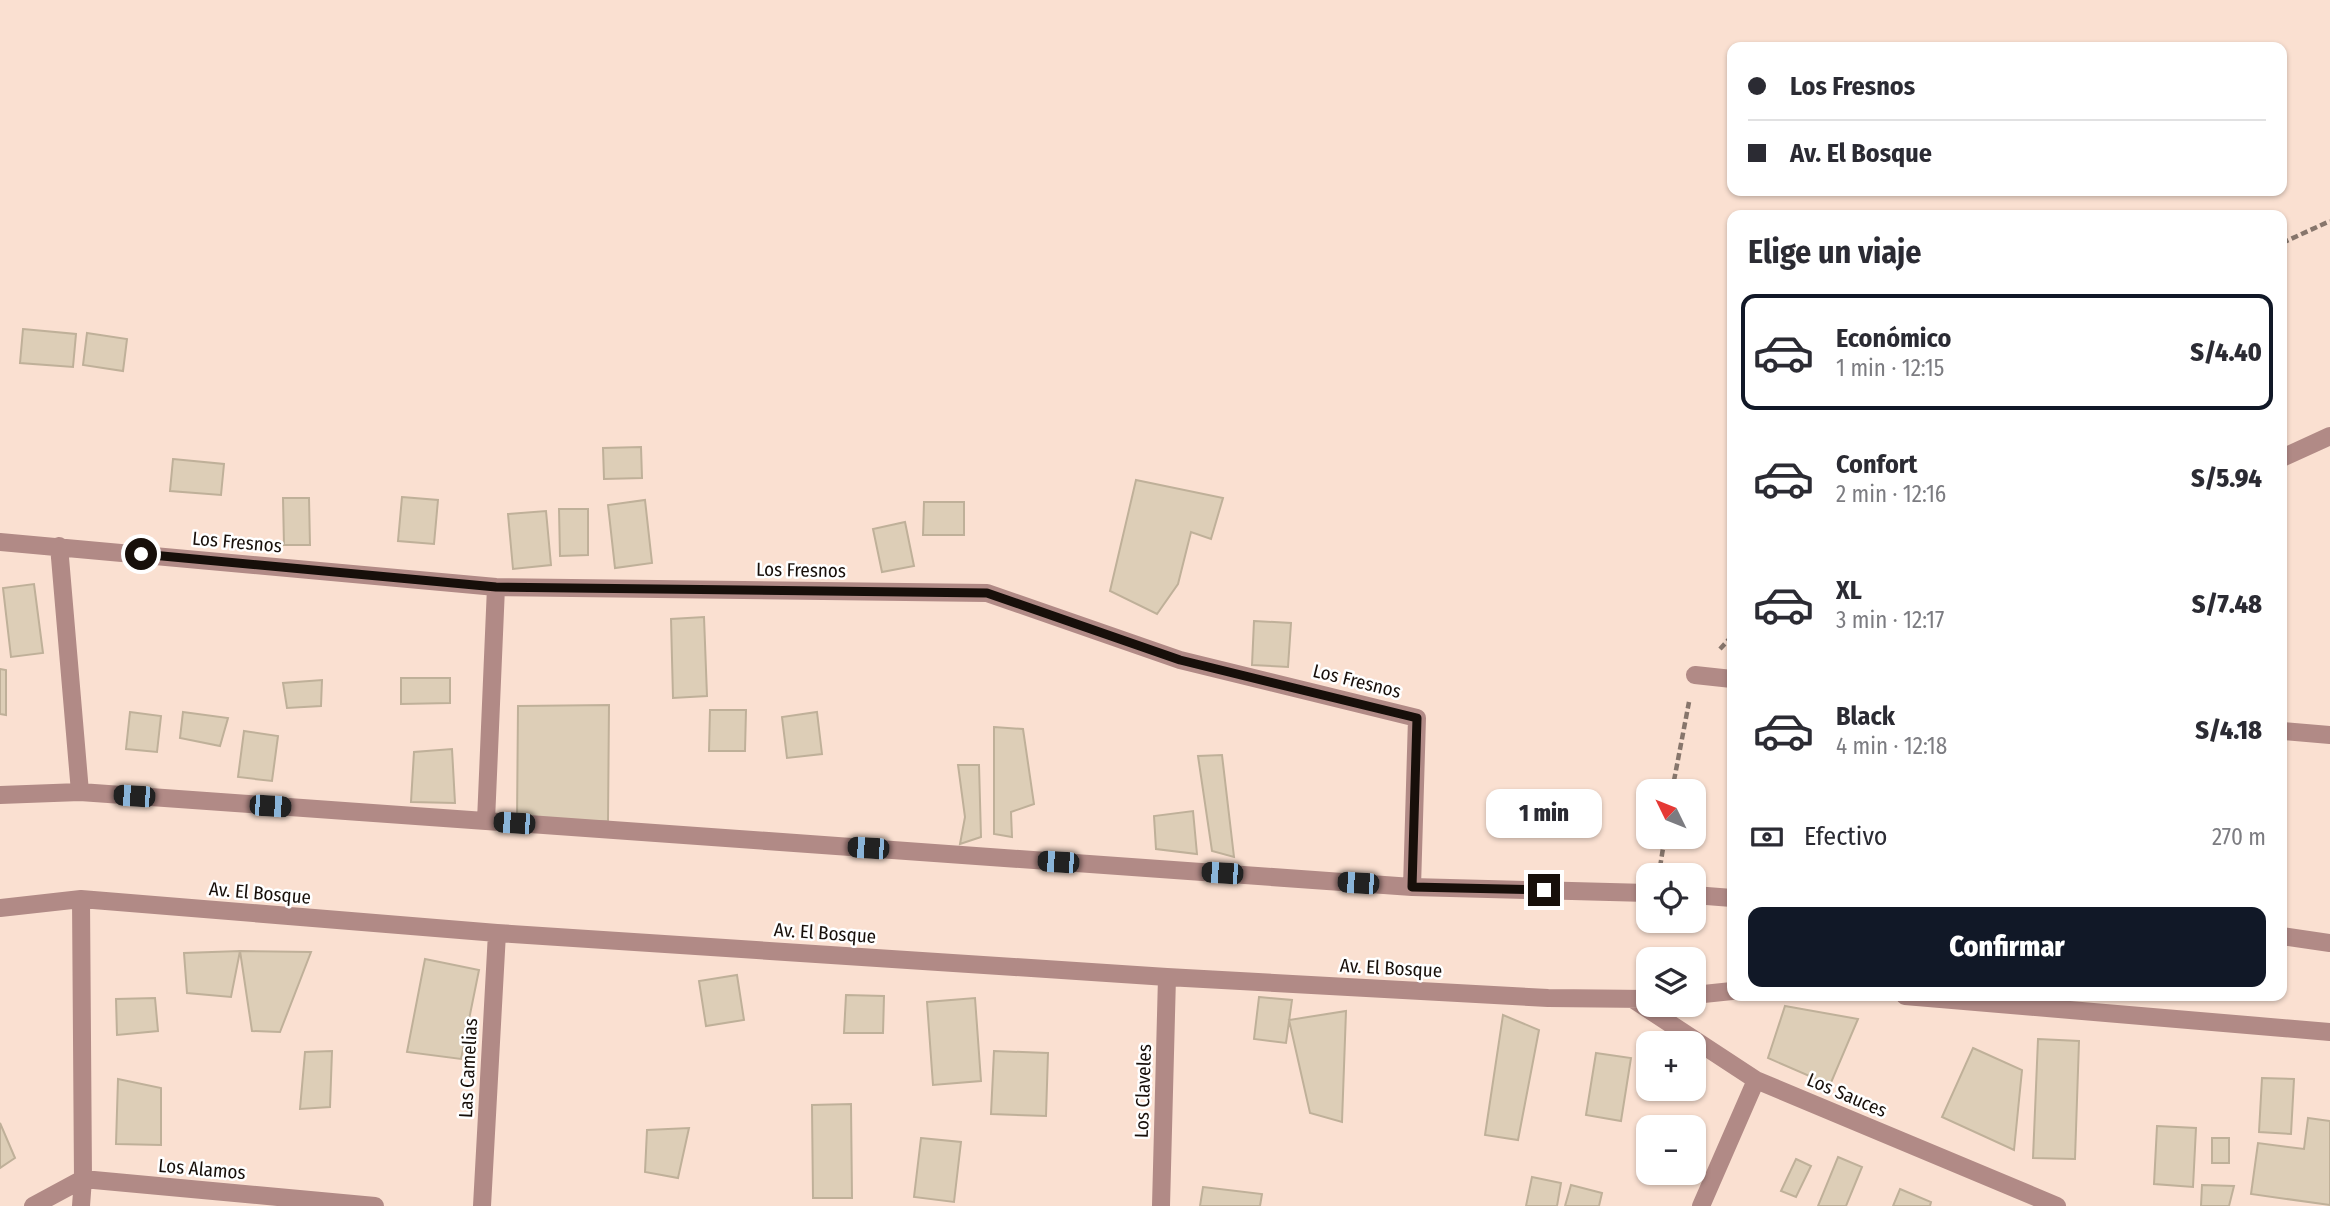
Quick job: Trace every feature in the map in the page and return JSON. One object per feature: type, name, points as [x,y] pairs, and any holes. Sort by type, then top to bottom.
[{"type":"street","points":[[2287,456],[2330,436]]},
{"type":"street","name":"Los Fresnos","points":[[0,542],[496,587],[987,593],[1180,660],[1417,718],[1412,887]]},
{"type":"street","points":[[59,546],[80,792]]},
{"type":"street","points":[[486,821],[496,587]]},
{"type":"street","points":[[1695,675],[1727,678]]},
{"type":"street","points":[[2287,731],[2330,735]]},
{"type":"street","points":[[0,795],[80,792],[1412,887],[1636,893]]},
{"type":"street","points":[[1706,896],[1727,898]]},
{"type":"street","points":[[81,899],[81,1206]]},
{"type":"street","name":"Av. El Bosque","points":[[0,908],[81,899],[497,933],[1167,977],[1636,1000]]},
{"type":"street","name":"Las Camelias","points":[[482,1206],[497,933]]},
{"type":"street","points":[[2287,937],[2330,943]]},
{"type":"street","name":"Los Claveles","points":[[1161,1206],[1167,977]]},
{"type":"street","points":[[1706,994],[1727,992]]},
{"type":"street","points":[[1964,1001],[2330,1032]]},
{"type":"street","name":"Los Sauces","points":[[1665,1017],[1756,1080],[2057,1206]]},
{"type":"street","points":[[1701,1206],[1756,1080]]},
{"type":"street","points":[[33,1206],[83,1179]]},
{"type":"street","name":"Los Alamos","points":[[83,1179],[374,1206]]},
{"type":"path","points":[[2287,241],[2330,221]]},
{"type":"path","points":[[1674,779],[1679,742],[1695,675],[1727,641]]},
{"type":"building","points":[[23,329],[76,334],[73,367],[20,363]]},
{"type":"building","points":[[87,333],[127,339],[123,371],[83,365]]},
{"type":"building","points":[[641,447],[642,478],[604,479],[603,448]]},
{"type":"building","points":[[173,459],[224,464],[221,495],[170,491]]},
{"type":"building","points":[[1136,480],[1223,498],[1211,539],[1191,532],[1178,584],[1157,614],[1110,591]]},
{"type":"building","points":[[402,497],[438,500],[434,544],[398,541]]},
{"type":"building","points":[[283,498],[309,498],[310,545],[284,545]]},
{"type":"building","points":[[645,500],[652,563],[615,568],[608,505]]},
{"type":"building","points":[[924,502],[964,502],[964,535],[923,535]]},
{"type":"building","points":[[559,509],[588,509],[588,555],[560,556]]},
{"type":"building","points":[[546,511],[551,565],[513,569],[508,514]]},
{"type":"building","points":[[905,522],[914,566],[882,572],[873,529]]},
{"type":"building","points":[[34,584],[43,653],[11,657],[3,588]]},
{"type":"building","points":[[704,617],[707,696],[673,698],[671,619]]},
{"type":"building","points":[[1254,621],[1291,623],[1288,667],[1252,665]]},
{"type":"building","points":[[0,669],[6,670],[6,715],[0,714]]},
{"type":"building","points":[[401,678],[450,678],[450,703],[401,704]]},
{"type":"building","points":[[322,680],[321,706],[287,708],[283,683]]},
{"type":"building","points":[[609,705],[608,821],[517,822],[518,706]]},
{"type":"building","points":[[710,710],[746,710],[745,751],[709,751]]},
{"type":"building","points":[[130,712],[161,716],[157,752],[126,749]]},
{"type":"building","points":[[183,712],[228,718],[220,746],[180,738]]},
{"type":"building","points":[[817,712],[822,754],[787,758],[782,717]]},
{"type":"building","points":[[994,727],[1023,729],[1034,804],[1011,812],[1012,837],[994,834]]},
{"type":"building","points":[[244,731],[278,736],[272,781],[238,777]]},
{"type":"building","points":[[452,749],[455,803],[411,802],[414,752]]},
{"type":"building","points":[[1222,755],[1234,857],[1212,851],[1198,756]]},
{"type":"building","points":[[958,765],[979,765],[981,837],[960,844],[965,817]]},
{"type":"building","points":[[1193,811],[1197,854],[1156,849],[1154,816]]},
{"type":"building","points":[[240,951],[231,997],[187,993],[184,953]]},
{"type":"building","points":[[240,951],[311,952],[280,1032],[252,1031]]},
{"type":"building","points":[[425,959],[479,970],[461,1059],[407,1052]]},
{"type":"building","points":[[737,975],[744,1020],[706,1026],[699,981]]},
{"type":"building","points":[[846,995],[884,996],[883,1033],[844,1033]]},
{"type":"building","points":[[1259,997],[1292,1000],[1286,1043],[1254,1039]]},
{"type":"building","points":[[155,998],[158,1031],[117,1035],[116,999]]},
{"type":"building","points":[[975,998],[981,1081],[933,1085],[927,1002]]},
{"type":"building","points":[[1785,1006],[1858,1019],[1830,1085],[1768,1058]]},
{"type":"building","points":[[1346,1011],[1342,1122],[1310,1113],[1289,1020]]},
{"type":"building","points":[[1503,1015],[1539,1030],[1518,1140],[1485,1135]]},
{"type":"building","points":[[2038,1039],[2079,1041],[2075,1159],[2033,1158]]},
{"type":"building","points":[[1973,1048],[2022,1070],[2014,1150],[1942,1117]]},
{"type":"building","points":[[332,1051],[330,1107],[300,1109],[305,1052]]},
{"type":"building","points":[[994,1051],[1048,1053],[1046,1116],[991,1114]]},
{"type":"building","points":[[1596,1053],[1631,1058],[1621,1121],[1586,1115]]},
{"type":"building","points":[[2262,1078],[2294,1079],[2291,1134],[2259,1132]]},
{"type":"building","points":[[118,1079],[161,1088],[161,1145],[116,1144]]},
{"type":"building","points":[[851,1104],[852,1198],[813,1198],[812,1105]]},
{"type":"building","points":[[2308,1118],[2330,1121],[2330,1205],[2251,1194],[2258,1143],[2304,1149]]},
{"type":"building","points":[[0,1123],[15,1158],[0,1168]]},
{"type":"building","points":[[2157,1126],[2196,1128],[2193,1187],[2154,1184]]},
{"type":"building","points":[[689,1128],[678,1178],[645,1172],[647,1130]]},
{"type":"building","points":[[921,1138],[961,1142],[954,1202],[914,1197]]},
{"type":"building","points":[[2212,1138],[2229,1138],[2229,1163],[2212,1163]]},
{"type":"building","points":[[1838,1157],[1862,1167],[1846,1206],[1818,1206]]},
{"type":"building","points":[[1796,1159],[1811,1166],[1796,1197],[1781,1191]]},
{"type":"building","points":[[1532,1177],[1561,1183],[1557,1206],[1526,1206]]},
{"type":"building","points":[[1571,1185],[1602,1193],[1599,1206],[1565,1206]]},
{"type":"building","points":[[2202,1185],[2234,1186],[2229,1206],[2201,1206]]},
{"type":"building","points":[[1203,1187],[1262,1194],[1260,1206],[1200,1206]]},
{"type":"building","points":[[1900,1189],[1931,1202],[1930,1206],[1893,1206]]},
{"type":"route","points":[[141,554],[496,587],[987,593],[1180,660],[1417,718],[1412,887],[1544,890]]}]
